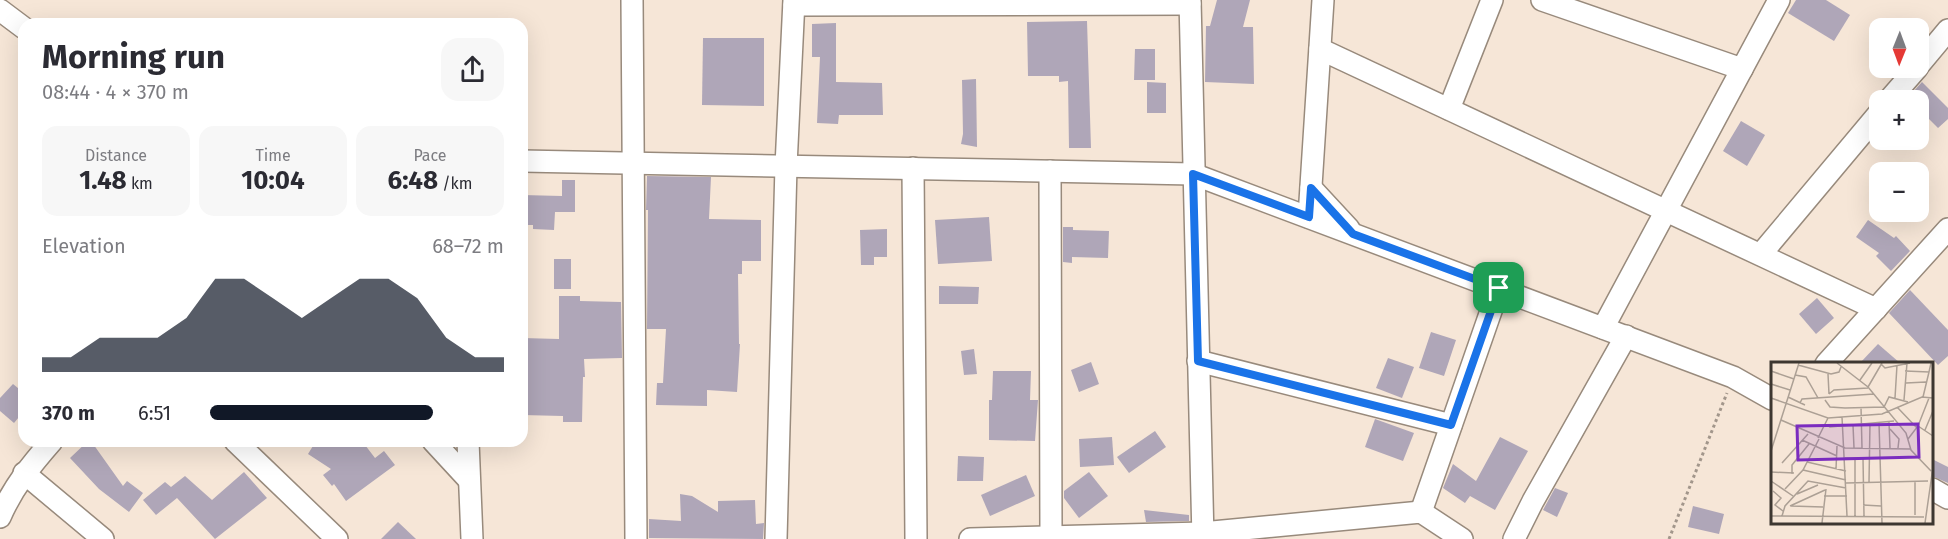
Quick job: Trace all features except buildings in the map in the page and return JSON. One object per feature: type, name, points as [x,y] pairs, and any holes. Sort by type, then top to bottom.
[{"type":"street","points":[[632,0],[636,539]]},
{"type":"street","points":[[1309,217],[1323,0]]},
{"type":"street","points":[[1449,109],[1492,0]]},
{"type":"street","points":[[1542,0],[1742,69]]},
{"type":"street","points":[[1603,327],[1779,0]]},
{"type":"street","points":[[776,539],[786,166],[794,3],[905,2],[1190,2],[1203,536]]},
{"type":"street","points":[[0,10],[18,24]]},
{"type":"street","points":[[1929,53],[1948,30]]},
{"type":"street","points":[[1320,49],[1876,309]]},
{"type":"street","points":[[1898,90],[1908,78]]},
{"type":"street","points":[[1761,254],[1869,125]]},
{"type":"street","points":[[528,161],[1193,174],[1733,376],[1771,398]]},
{"type":"street","points":[[913,168],[916,539]]},
{"type":"street","points":[[1050,171],[1051,537]]},
{"type":"street","points":[[1311,188],[1353,234]]},
{"type":"street","points":[[1827,362],[1948,229]]},
{"type":"street","points":[[1421,512],[1499,288]]},
{"type":"street","points":[[1515,539],[1533,501],[1626,336]]},
{"type":"street","points":[[1198,361],[1451,425]]},
{"type":"street","points":[[2,505],[24,473],[47,447]]},
{"type":"street","points":[[241,447],[337,539]]},
{"type":"street","points":[[439,447],[468,480]]},
{"type":"street","points":[[468,447],[472,539]]},
{"type":"street","points":[[24,473],[103,539]]},
{"type":"street","points":[[1933,490],[1948,498]]},
{"type":"street","points":[[970,539],[1203,536],[1421,512],[1462,539]]},
{"type":"path","points":[[1669,539],[1733,376]]},
{"type":"route","points":[[1193,174],[1309,217],[1311,188],[1353,234],[1499,288],[1451,425],[1198,361],[1193,174]]}]
